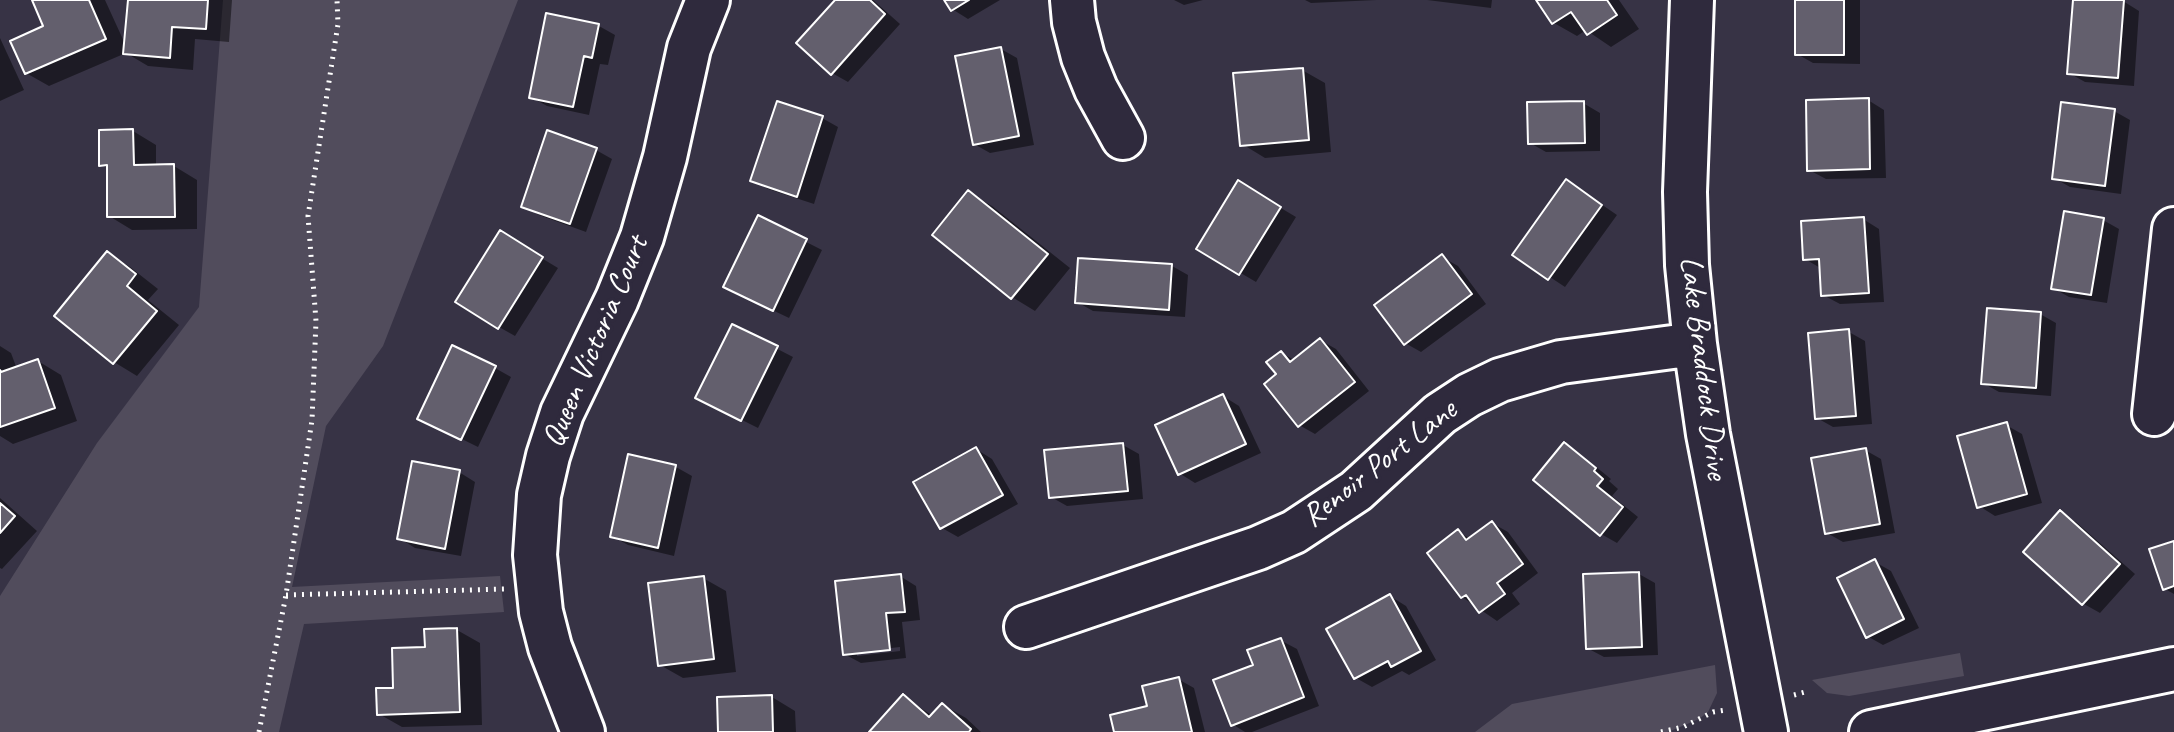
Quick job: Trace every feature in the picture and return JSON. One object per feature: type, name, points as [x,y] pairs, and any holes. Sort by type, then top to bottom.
[{"type":"street","name":"Queen Victoria Court","points":[[583,732],[550,647],[541,612],[536,523],[548,456],[562,413],[617,299],[642,237],[665,157],[689,48],[708,0]]},
{"type":"street","points":[[1072,0],[1083,57],[1096,89],[1123,138]]},
{"type":"street","name":"Lake Braddock Drive","points":[[1692,0],[1685,192],[1687,265],[1708,434],[1766,732]]},
{"type":"street","points":[[2154,414],[2174,229]]},
{"type":"street","name":"Renoir Port Lane","points":[[1026,627],[1258,548],[1294,532],[1329,512],[1356,491],[1440,414],[1500,380],[1561,362],[1695,344]]},
{"type":"street","points":[[1871,732],[2174,669]]},
{"type":"path","points":[[259,732],[286,595],[312,420],[316,321],[308,216],[338,24],[337,0]]},
{"type":"path","points":[[286,595],[538,586]]},
{"type":"shaded area","points":[[223,0],[518,0],[383,346],[326,426],[292,587],[500,576],[504,612],[304,624],[279,732],[0,732],[0,596],[97,443],[199,307]]},
{"type":"shaded area","points":[[1960,653],[1964,676],[1849,696],[1827,693],[1812,680]]},
{"type":"shaded area","points":[[1715,665],[1717,693],[1708,712],[1668,732],[1475,732],[1512,704]]},
{"type":"building","points":[[32,0],[89,0],[106,39],[25,74],[10,41],[43,26]]},
{"type":"building","points":[[128,0],[208,0],[206,29],[172,27],[170,58],[123,54]]},
{"type":"building","points":[[835,0],[870,0],[885,14],[831,75],[796,43]]},
{"type":"building","points":[[944,0],[969,0],[951,11]]},
{"type":"building","points":[[1536,0],[1607,0],[1617,15],[1587,35],[1571,12],[1552,24]]},
{"type":"building","points":[[1795,0],[1844,0],[1844,55],[1795,55]]},
{"type":"building","points":[[2073,0],[2124,0],[2118,78],[2067,74]]},
{"type":"building","points":[[546,13],[599,24],[592,58],[584,56],[573,107],[529,98]]},
{"type":"building","points":[[1001,47],[1019,136],[973,145],[955,56]]},
{"type":"building","points":[[1303,68],[1309,140],[1240,146],[1233,73]]},
{"type":"building","points":[[1869,98],[1870,169],[1807,171],[1806,100]]},
{"type":"building","points":[[777,101],[823,116],[797,197],[750,181]]},
{"type":"building","points":[[1584,101],[1585,143],[1528,144],[1527,102]]},
{"type":"building","points":[[2061,102],[2115,109],[2105,186],[2052,179]]},
{"type":"building","points":[[133,129],[134,165],[174,164],[175,217],[107,217],[107,165],[99,166],[99,130]]},
{"type":"building","points":[[547,130],[597,148],[570,224],[521,207]]},
{"type":"building","points":[[1566,179],[1602,205],[1548,280],[1512,255]]},
{"type":"building","points":[[1238,180],[1281,207],[1239,275],[1196,249]]},
{"type":"building","points":[[968,190],[1048,254],[1011,299],[932,235]]},
{"type":"building","points":[[2064,211],[2104,218],[2091,295],[2051,289]]},
{"type":"building","points":[[758,215],[807,239],[773,311],[723,287]]},
{"type":"building","points":[[1864,217],[1869,293],[1821,296],[1819,259],[1803,260],[1801,221]]},
{"type":"building","points":[[500,230],[543,257],[498,329],[455,302]]},
{"type":"building","points":[[107,251],[136,274],[127,286],[157,311],[113,364],[54,316]]},
{"type":"building","points":[[1442,254],[1472,294],[1404,345],[1374,305]]},
{"type":"building","points":[[1078,258],[1172,264],[1169,310],[1075,303]]},
{"type":"building","points":[[1987,308],[2041,312],[2036,388],[1981,384]]},
{"type":"building","points":[[732,324],[778,346],[741,421],[695,398]]},
{"type":"building","points":[[1849,329],[1856,416],[1815,419],[1808,333]]},
{"type":"building","points":[[1320,338],[1355,382],[1298,427],[1264,384],[1276,374],[1266,362],[1281,351],[1290,362]]},
{"type":"building","points":[[452,345],[496,366],[461,440],[417,419]]},
{"type":"building","points":[[38,359],[55,408],[0,427],[0,370]]},
{"type":"building","points":[[1223,394],[1246,444],[1178,475],[1155,425]]},
{"type":"building","points":[[2007,422],[2027,494],[1977,508],[1957,436]]},
{"type":"building","points":[[1564,442],[1596,468],[1594,471],[1603,479],[1597,486],[1623,507],[1600,536],[1533,480]]},
{"type":"building","points":[[1123,443],[1128,491],[1049,498],[1044,450]]},
{"type":"building","points":[[976,447],[1003,495],[940,529],[913,482]]},
{"type":"building","points":[[1866,448],[1880,524],[1825,534],[1811,458]]},
{"type":"building","points":[[628,454],[676,465],[658,548],[610,537]]},
{"type":"building","points":[[412,461],[460,470],[445,549],[397,539]]},
{"type":"building","points":[[0,503],[15,516],[0,533]]},
{"type":"building","points":[[2060,510],[2120,564],[2082,605],[2023,552]]},
{"type":"building","points":[[1492,521],[1523,564],[1497,583],[1505,594],[1479,613],[1466,595],[1461,598],[1427,553],[1458,529],[1466,540]]},
{"type":"building","points":[[2174,541],[2174,586],[2163,590],[2149,549]]},
{"type":"building","points":[[1875,559],[1904,619],[1866,638],[1837,578]]},
{"type":"building","points":[[1639,572],[1642,647],[1586,649],[1583,574]]},
{"type":"building","points":[[901,574],[905,612],[886,613],[890,650],[843,655],[835,581]]},
{"type":"building","points":[[704,576],[714,659],[658,666],[648,583]]},
{"type":"building","points":[[1390,594],[1421,651],[1391,667],[1388,661],[1354,679],[1326,629]]},
{"type":"building","points":[[457,628],[460,712],[377,715],[376,688],[393,688],[392,648],[425,647],[424,629]]},
{"type":"building","points":[[1281,638],[1304,697],[1231,726],[1213,680],[1253,665],[1247,650]]},
{"type":"building","points":[[1179,677],[1192,732],[1114,732],[1110,715],[1147,706],[1142,686]]},
{"type":"building","points":[[903,694],[929,717],[942,703],[971,729],[969,732],[869,732]]},
{"type":"building","points":[[772,695],[773,732],[718,732],[717,697]]}]
